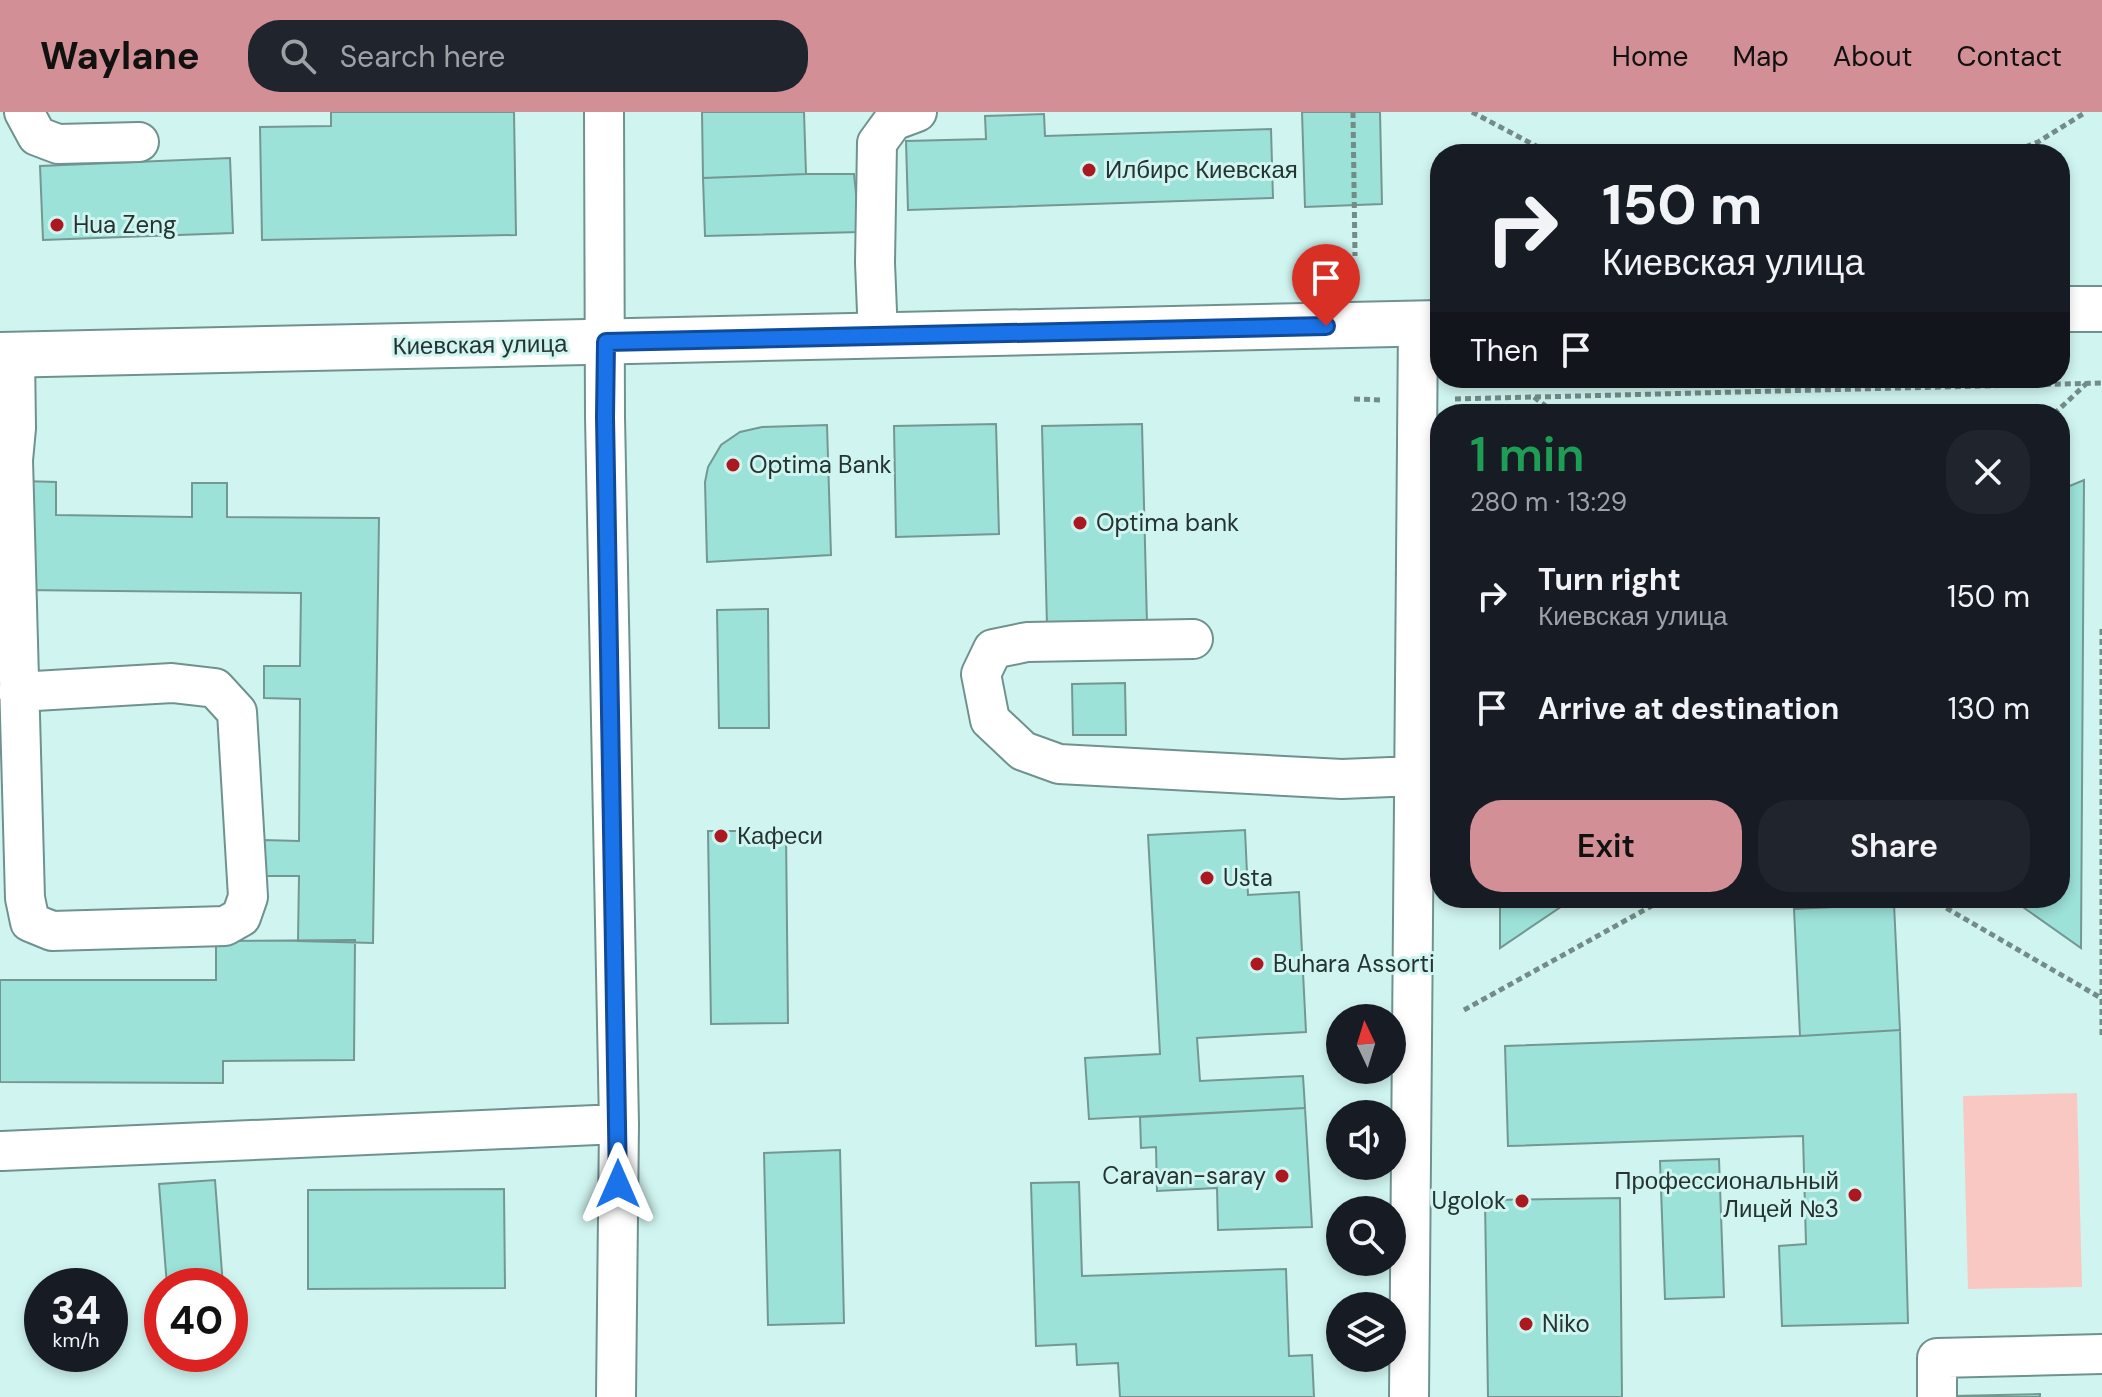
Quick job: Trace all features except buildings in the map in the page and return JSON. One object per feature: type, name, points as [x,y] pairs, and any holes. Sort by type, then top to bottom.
[{"type":"main road","points":[[2070,309],[2102,309]]},
{"type":"main road","name":"Киевская улица","points":[[8,355],[1429,324]]},
{"type":"street","points":[[24,112],[37,136],[58,144],[139,142]]},
{"type":"street","points":[[604,112],[605,417],[619,1124],[616,1397]]},
{"type":"street","points":[[878,336],[875,263],[877,143],[893,121],[917,112]]},
{"type":"street","points":[[1409,1397],[1418,400],[1429,324]]},
{"type":"street","points":[[8,355],[16,428],[13,460],[18,692],[25,898],[30,922],[52,931],[225,926],[241,917],[248,897],[237,712],[215,688],[172,683],[18,692]]},
{"type":"street","points":[[1193,639],[1027,642],[993,649],[981,674],[990,720],[1023,751],[1059,764],[1342,779],[1415,776]]},
{"type":"street","points":[[2,1151],[619,1124]]},
{"type":"street","points":[[1937,1397],[1937,1358],[2102,1354]]},
{"type":"path","points":[[1353,112],[1355,256]]},
{"type":"path","points":[[1472,112],[1532,144]]},
{"type":"path","points":[[2033,144],[2086,112]]},
{"type":"path","points":[[2070,383],[2102,383]]},
{"type":"path","points":[[2065,404],[2087,383]]},
{"type":"path","points":[[1418,400],[1889,388]]},
{"type":"path","points":[[1533,397],[1542,404]]},
{"type":"path","points":[[2102,629],[2102,1037]]},
{"type":"path","points":[[1464,1010],[1648,908]]},
{"type":"path","points":[[1946,908],[2101,998]]},
{"type":"shaded area","points":[[2077,1093],[2082,1287],[1968,1289],[1963,1096]]},
{"type":"place","name":"Илбирс Киевская","points":[[1089,170]]},
{"type":"place","name":"Hua Zeng","points":[[57,225]]},
{"type":"place","name":"Optima Bank","points":[[733,465]]},
{"type":"place","name":"Optima bank","points":[[1080,523]]},
{"type":"place","name":"Кафеси","points":[[721,836]]},
{"type":"place","name":"Usta","points":[[1207,878]]},
{"type":"place","name":"Buhara Assorti","points":[[1257,964]]},
{"type":"place","name":"Caravan-saray","points":[[1282,1176]]},
{"type":"place","name":"Профессиональный Лицей №3","points":[[1855,1195]]},
{"type":"place","name":"Ugolok","points":[[1522,1201]]},
{"type":"place","name":"Niko","points":[[1526,1324]]},
{"type":"route","points":[[618,1184],[606,342],[1326,326]]}]
